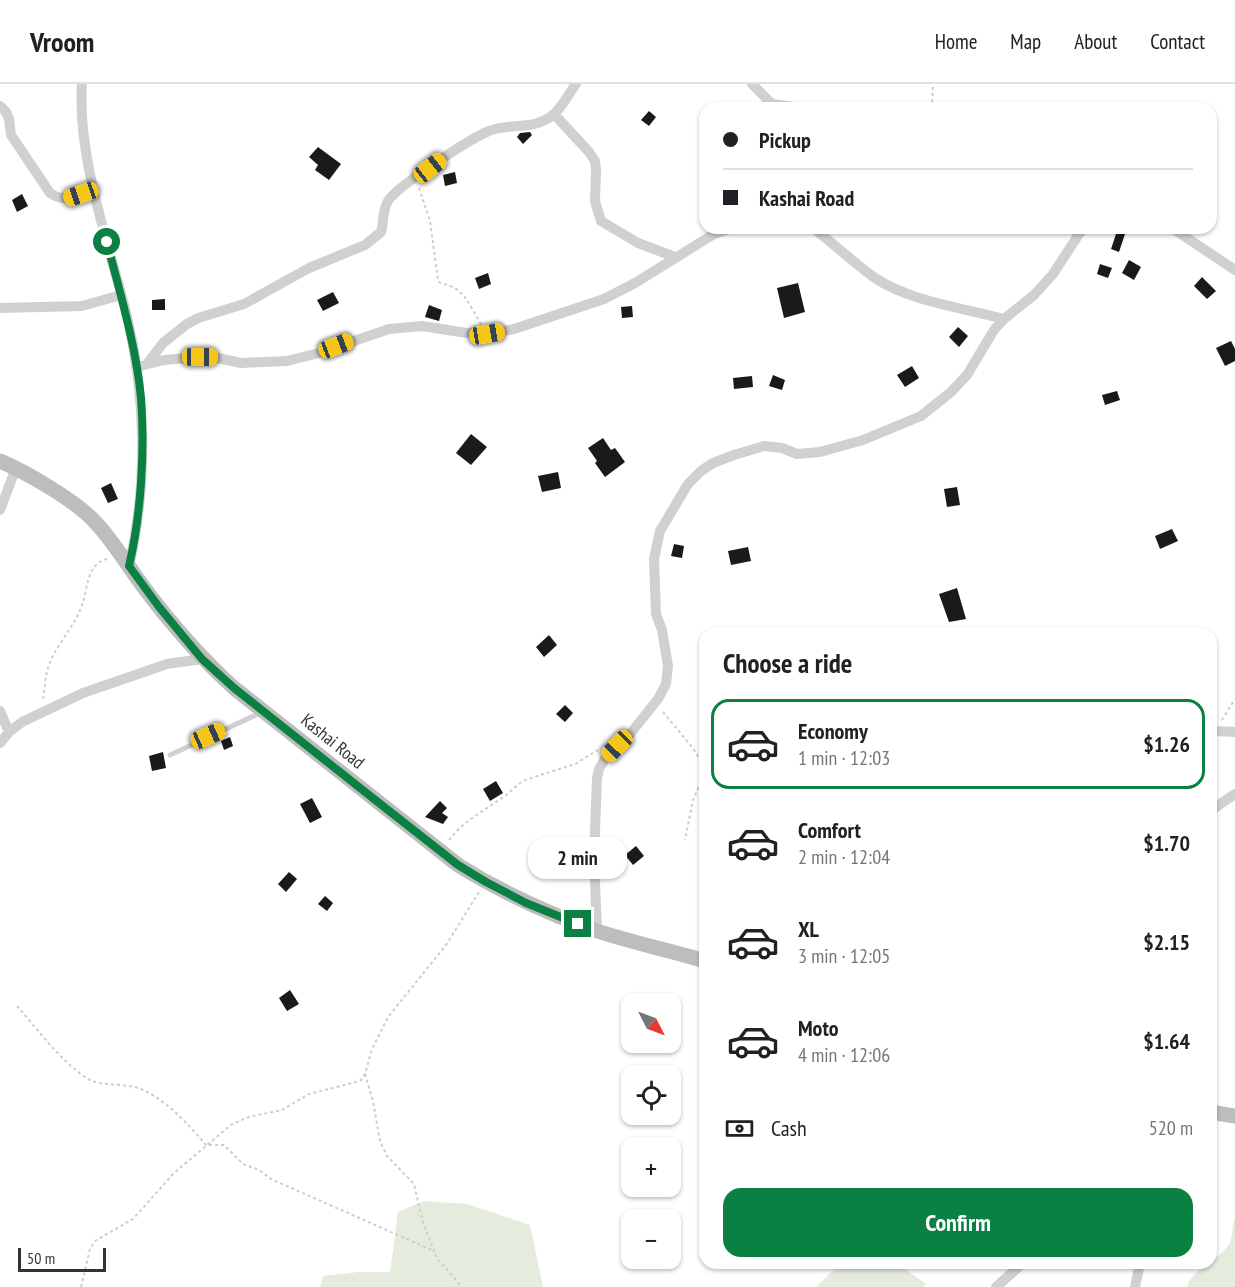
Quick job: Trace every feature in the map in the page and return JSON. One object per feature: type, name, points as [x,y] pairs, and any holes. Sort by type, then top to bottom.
[{"type":"street","points":[[82,84],[82,130],[94,190],[142,365],[140,486],[134,542],[126,563]]},
{"type":"street","points":[[142,365],[163,343],[198,318],[244,304],[309,268],[365,245],[381,232],[384,210],[389,199],[415,179],[450,153],[489,130],[531,126],[554,114],[576,84]]},
{"type":"street","points":[[752,84],[769,102]]},
{"type":"street","points":[[0,106],[9,119],[11,135],[50,193],[58,198],[67,199],[94,190]]},
{"type":"street","points":[[554,114],[595,161],[595,201],[601,221],[638,243],[675,257]]},
{"type":"street","points":[[142,365],[164,360],[200,357],[213,357],[241,363],[287,361],[319,353],[389,329],[422,326],[487,334],[514,329],[604,299],[635,283],[714,234]]},
{"type":"street","points":[[821,234],[876,278],[891,286],[914,295],[1004,319]]},
{"type":"street","points":[[597,931],[594,857],[597,778],[605,759],[630,734],[655,703],[666,684],[668,666],[662,630],[656,614],[654,559],[660,531],[688,484],[713,463],[734,455],[764,447],[782,448],[797,454],[820,452],[863,440],[921,416],[951,392],[966,375],[994,330],[1004,319],[1042,288],[1079,234]]},
{"type":"street","points":[[1181,234],[1235,270]]},
{"type":"street","points":[[0,308],[82,306],[121,295]]},
{"type":"street","name":"Kashai Road","points":[[0,461],[16,468],[81,508],[96,521],[159,607],[202,659],[234,688],[441,852],[486,882],[526,903],[597,931],[699,958]]},
{"type":"street","points":[[0,510],[16,468]]},
{"type":"street","points":[[0,743],[22,722],[83,693],[167,664],[202,659]]},
{"type":"street","points":[[0,711],[9,732]]},
{"type":"street","points":[[1217,730],[1235,732]]},
{"type":"street","points":[[1217,806],[1235,794]]},
{"type":"street","points":[[1217,1113],[1235,1116]]},
{"type":"street","points":[[996,1287],[1016,1269]]},
{"type":"street","points":[[1135,1287],[1139,1269]]},
{"type":"lane","points":[[170,755],[265,711]]},
{"type":"path","points":[[932,102],[933,84]]},
{"type":"path","points":[[415,179],[424,198],[430,221],[438,280],[440,284],[453,286],[466,298],[487,334]]},
{"type":"path","points":[[39,713],[52,656],[80,612],[92,568],[103,560],[126,563]]},
{"type":"path","points":[[1217,724],[1235,699]]},
{"type":"path","points":[[655,703],[699,758]]},
{"type":"path","points":[[441,852],[457,829],[517,785],[525,780],[575,764],[604,746]]},
{"type":"path","points":[[685,840],[693,800],[699,788]]},
{"type":"path","points":[[81,1287],[90,1249],[95,1241],[133,1220],[174,1173],[232,1124],[249,1117],[282,1110],[309,1094],[361,1080],[382,1026],[446,945],[486,882]]},
{"type":"path","points":[[17,1006],[69,1064],[86,1078],[97,1082],[134,1087],[147,1092],[183,1118],[206,1145],[224,1145],[247,1167],[259,1170],[271,1179],[434,1251]]},
{"type":"path","points":[[365,1074],[373,1101],[380,1141],[387,1156],[414,1184],[423,1223],[434,1251],[448,1272],[462,1287]]},
{"type":"shaded area","points":[[424,1201],[467,1204],[530,1225],[543,1287],[320,1287],[323,1276],[358,1272],[390,1272],[398,1212]]},
{"type":"shaded area","points":[[1235,1217],[1235,1287],[1187,1287],[1190,1280],[1201,1269],[1217,1269],[1217,1257],[1225,1250],[1231,1238]]},
{"type":"shaded area","points":[[835,1269],[905,1269],[926,1284],[923,1287],[816,1287]]},
{"type":"building","points":[[649,111],[656,117],[649,126],[641,120]]},
{"type":"building","points":[[530,132],[532,135],[523,144],[517,137],[520,133]]},
{"type":"building","points":[[318,147],[341,164],[329,180],[315,170],[318,165],[309,157]]},
{"type":"building","points":[[455,172],[457,183],[445,186],[443,175]]},
{"type":"building","points":[[22,194],[28,206],[17,212],[12,200]]},
{"type":"building","points":[[1116,234],[1125,234],[1119,252],[1111,249]]},
{"type":"building","points":[[1129,260],[1141,267],[1134,280],[1122,273]]},
{"type":"building","points":[[1100,264],[1112,268],[1108,278],[1097,274]]},
{"type":"building","points":[[488,273],[491,284],[479,289],[475,278]]},
{"type":"building","points":[[1202,277],[1216,291],[1207,299],[1194,286]]},
{"type":"building","points":[[798,283],[805,312],[784,318],[777,288]]},
{"type":"building","points":[[333,292],[339,303],[323,311],[317,300]]},
{"type":"building","points":[[165,299],[165,310],[152,310],[152,300]]},
{"type":"building","points":[[429,305],[442,310],[439,321],[425,317]]},
{"type":"building","points":[[632,306],[633,317],[622,318],[621,307]]},
{"type":"building","points":[[958,327],[968,336],[959,347],[949,337]]},
{"type":"building","points":[[1231,341],[1235,349],[1235,361],[1225,366],[1216,348]]},
{"type":"building","points":[[912,366],[919,378],[905,387],[897,375]]},
{"type":"building","points":[[773,375],[785,380],[782,390],[769,386]]},
{"type":"building","points":[[752,376],[753,387],[734,389],[733,378]]},
{"type":"building","points":[[1117,391],[1120,400],[1105,405],[1102,395]]},
{"type":"building","points":[[471,434],[487,447],[471,465],[456,453]]},
{"type":"building","points":[[603,438],[611,450],[615,448],[625,462],[605,477],[588,448]]},
{"type":"building","points":[[558,472],[561,488],[542,492],[538,476]]},
{"type":"building","points":[[111,483],[118,499],[108,503],[101,488]]},
{"type":"building","points":[[957,487],[960,505],[947,507],[944,489]]},
{"type":"building","points":[[1172,529],[1178,541],[1160,549],[1155,536]]},
{"type":"building","points":[[674,544],[684,546],[682,558],[671,556]]},
{"type":"building","points":[[748,547],[751,561],[731,565],[728,551]]},
{"type":"building","points":[[957,588],[966,619],[949,622],[939,594]]},
{"type":"building","points":[[549,635],[557,645],[544,657],[536,647]]},
{"type":"building","points":[[565,705],[573,713],[565,722],[556,714]]},
{"type":"building","points":[[230,737],[233,746],[224,750],[221,741]]},
{"type":"building","points":[[163,752],[166,768],[152,771],[149,756]]},
{"type":"building","points":[[496,781],[503,793],[490,801],[483,789]]},
{"type":"building","points":[[312,798],[322,817],[310,823],[300,804]]},
{"type":"building","points":[[440,801],[447,808],[442,813],[448,817],[443,824],[425,817]]},
{"type":"building","points":[[636,846],[644,856],[633,865],[625,855]]},
{"type":"building","points":[[289,872],[297,879],[286,892],[278,884]]},
{"type":"building","points":[[325,896],[333,903],[327,911],[318,904]]},
{"type":"building","points":[[290,990],[299,1004],[287,1011],[279,998]]},
{"type":"route","points":[[107,242],[126,315],[141,397],[140,486],[129,566],[173,625],[202,659],[234,688],[458,865],[526,903],[578,924]]}]
